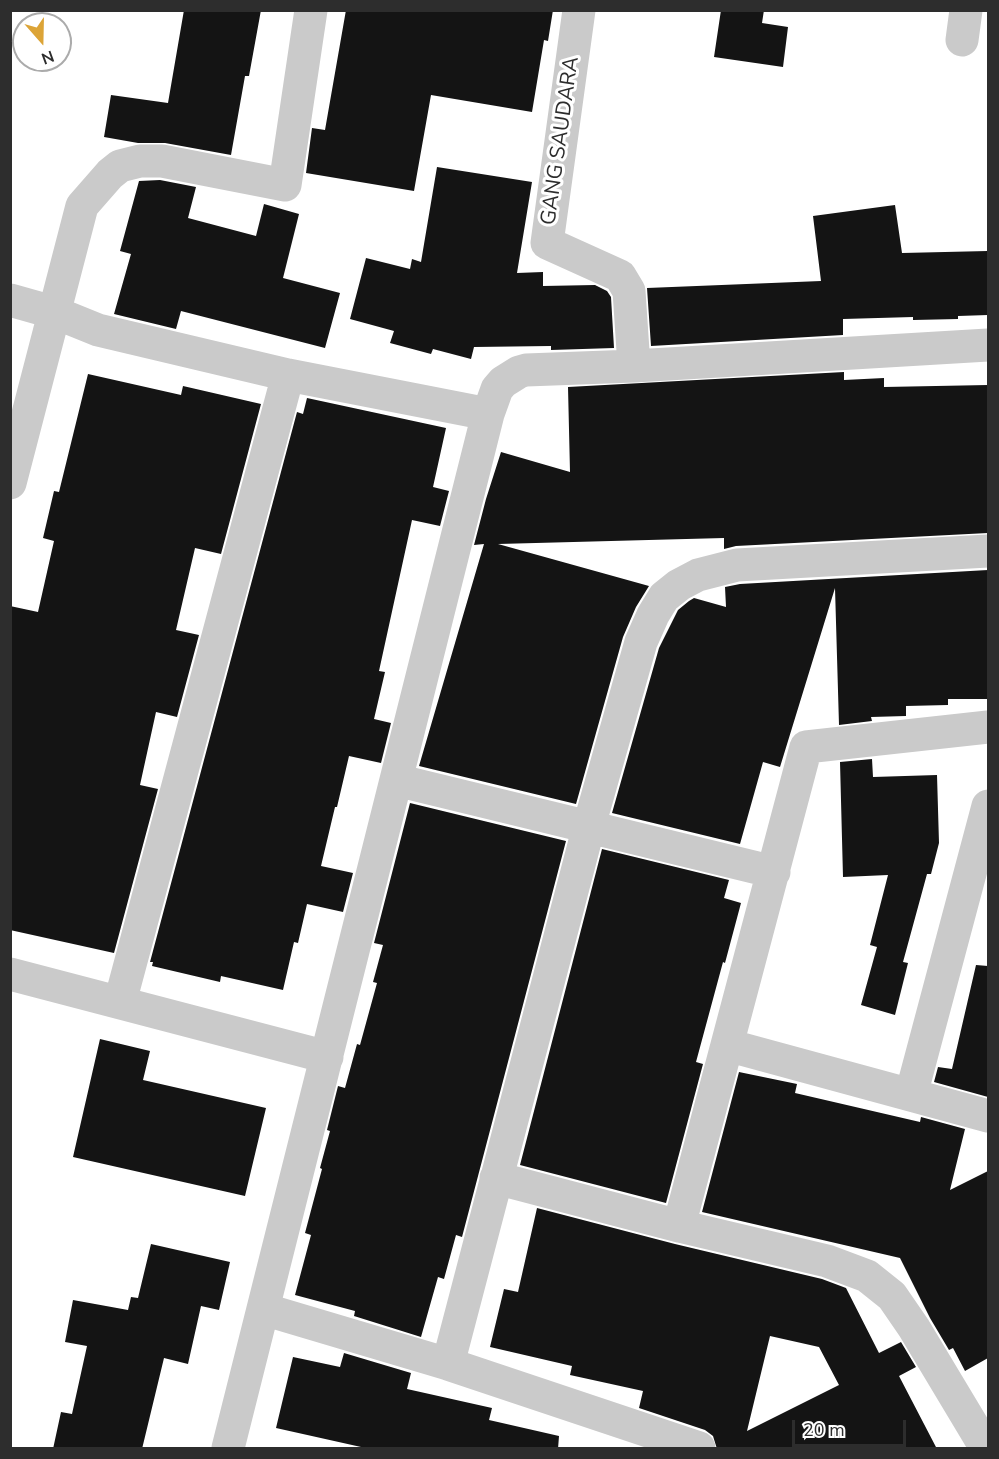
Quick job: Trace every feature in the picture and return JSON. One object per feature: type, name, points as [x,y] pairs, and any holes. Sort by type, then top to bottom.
[{"type":"street","points":[[10,483],[82,206],[120,166],[140,161],[162,161],[285,185],[311,10]]},
{"type":"street","name":"GANG SAUDARA","points":[[579,10],[547,243],[620,276],[630,291],[634,366]]},
{"type":"street","points":[[10,300],[56,313],[98,330],[288,375],[488,414]]},
{"type":"street","points":[[228,1449],[488,414],[497,389],[503,382],[526,370],[634,366],[988,345]]},
{"type":"street","points":[[120,1002],[288,375]]},
{"type":"street","points":[[447,1364],[588,826],[641,642],[664,597],[679,585],[698,575],[737,565],[988,551]]},
{"type":"street","points":[[679,1226],[806,747],[988,727]]},
{"type":"street","points":[[396,780],[774,872]]},
{"type":"street","points":[[911,1095],[988,806]]},
{"type":"street","points":[[10,974],[327,1057]]},
{"type":"street","points":[[727,1045],[988,1116]]},
{"type":"street","points":[[496,1178],[679,1226],[827,1261],[867,1276],[892,1296],[914,1328],[986,1449]]},
{"type":"street","points":[[263,1308],[447,1364],[699,1449]]},
{"type":"building","points":[[184,10],[261,10],[249,76],[245,76],[231,155],[165,143],[138,143],[104,137],[111,95],[168,103]]},
{"type":"building","points":[[346,10],[553,10],[548,41],[544,40],[532,112],[431,95],[414,191],[306,173],[312,128],[325,130]]},
{"type":"building","points":[[721,10],[764,10],[762,23],[788,27],[783,67],[714,57]]},
{"type":"building","points":[[437,167],[532,182],[517,273],[543,272],[543,286],[595,285],[607,291],[611,297],[614,348],[551,350],[551,346],[474,347],[471,359],[433,349],[431,354],[390,343],[394,331],[350,319],[366,258],[410,269],[412,259],[421,262]]},
{"type":"building","points":[[160,180],[196,187],[188,218],[256,236],[264,204],[299,214],[283,278],[340,293],[325,348],[181,311],[176,329],[114,314],[131,254],[120,251],[139,181]]},
{"type":"building","points":[[895,205],[902,253],[988,251],[988,315],[958,316],[958,319],[913,320],[913,317],[843,319],[843,335],[651,346],[647,288],[821,281],[813,216]]},
{"type":"building","points":[[844,372],[844,380],[884,378],[884,387],[988,385],[988,533],[736,546],[724,549],[724,538],[498,544],[649,586],[636,607],[623,637],[576,804],[419,766],[484,544],[474,545],[501,452],[570,472],[568,387]]},
{"type":"building","points":[[88,374],[181,395],[183,386],[261,404],[221,554],[195,548],[176,630],[199,635],[177,717],[156,712],[140,785],[158,789],[114,953],[10,930],[10,606],[38,612],[54,541],[43,538],[54,491],[59,492]]},
{"type":"building","points":[[307,398],[446,428],[433,487],[449,491],[440,526],[412,520],[379,671],[385,672],[374,719],[391,723],[381,763],[349,756],[337,807],[335,807],[321,866],[353,873],[343,912],[307,904],[298,943],[294,942],[283,990],[221,976],[220,982],[152,966],[153,962],[150,962],[297,412],[303,414]]},
{"type":"building","points":[[988,570],[988,699],[948,699],[948,705],[906,706],[906,716],[871,717],[872,721],[839,725],[835,588],[780,767],[763,762],[740,844],[612,813],[659,648],[678,610],[689,601],[694,598],[726,607],[725,587],[740,584]]},
{"type":"building","points":[[872,759],[873,777],[937,775],[939,843],[931,874],[927,874],[903,962],[908,963],[895,1015],[861,1005],[877,947],[870,945],[888,875],[843,877],[840,762]]},
{"type":"building","points":[[410,803],[566,841],[462,1237],[456,1235],[444,1279],[438,1277],[421,1337],[354,1316],[355,1311],[295,1295],[311,1235],[305,1233],[322,1169],[320,1168],[330,1131],[327,1130],[338,1086],[345,1088],[357,1044],[360,1045],[377,983],[373,982],[383,945],[374,943]]},
{"type":"building","points":[[602,849],[729,880],[724,898],[741,903],[696,1062],[703,1064],[666,1203],[520,1165]]},
{"type":"building","points":[[976,965],[988,966],[988,1097],[934,1082],[938,1067],[952,1069]]},
{"type":"building","points":[[100,1039],[150,1051],[143,1080],[266,1108],[245,1196],[73,1157]]},
{"type":"building","points":[[739,1072],[797,1084],[795,1093],[920,1122],[921,1117],[965,1129],[950,1190],[988,1171],[988,1358],[965,1371],[953,1348],[949,1350],[930,1318],[900,1258],[702,1212]]},
{"type":"building","points":[[537,1208],[822,1279],[846,1288],[879,1353],[901,1342],[916,1367],[899,1376],[937,1449],[717,1449],[713,1436],[705,1430],[639,1408],[643,1391],[570,1375],[572,1366],[490,1347],[504,1289],[518,1292]],"holes":[[[770,1336],[819,1347],[839,1385],[747,1431]]]},
{"type":"building","points":[[151,1244],[230,1262],[219,1310],[201,1306],[188,1364],[164,1358],[142,1449],[53,1449],[61,1412],[72,1414],[87,1346],[65,1342],[73,1300],[128,1310],[131,1297],[138,1298]]},
{"type":"building","points":[[344,1353],[411,1373],[407,1389],[492,1408],[489,1420],[559,1436],[558,1449],[370,1449],[276,1428],[293,1357],[340,1367]]}]
